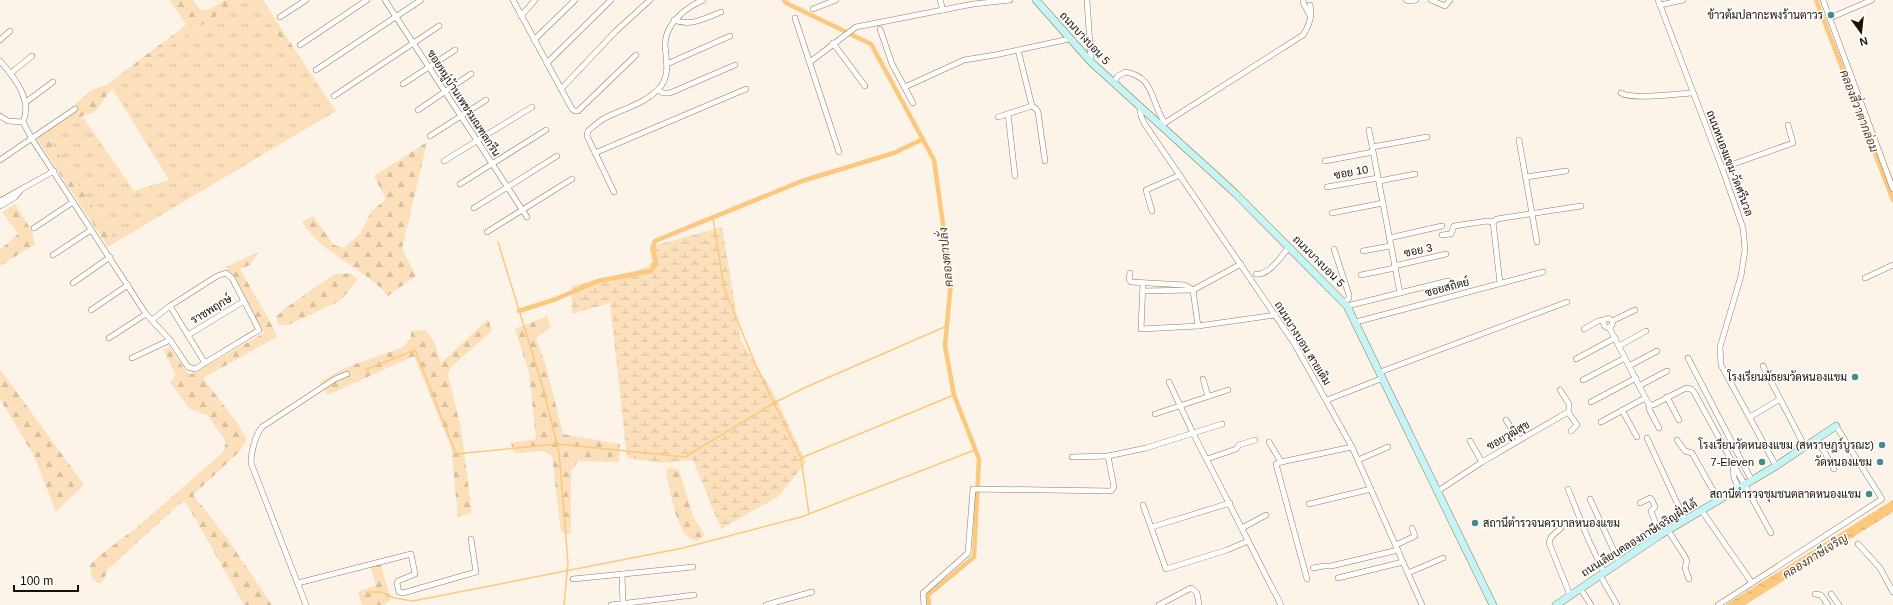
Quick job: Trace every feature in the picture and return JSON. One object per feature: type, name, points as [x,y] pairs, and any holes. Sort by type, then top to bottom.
[{"type":"main road","name":"ถนนบางบอน 5","points":[[1036,0],[1091,62],[1140,108],[1163,125],[1235,193],[1346,304],[1493,605]]},
{"type":"main road","name":"ถนนเลียบคลองภาษีเจริญฝั่งใต้","points":[[1556,605],[1660,535],[1742,488],[1836,426]]},
{"type":"street","points":[[280,17],[306,0]]},
{"type":"street","points":[[300,45],[366,0]]},
{"type":"street","name":"ซอยหมู่บ้านเพชรมณฑลกรีน","points":[[384,0],[527,217]]},
{"type":"street","points":[[316,70],[421,0]]},
{"type":"street","points":[[513,0],[572,109],[575,111],[578,111],[636,55]]},
{"type":"street","points":[[521,16],[535,0]]},
{"type":"street","points":[[534,40],[575,0]]},
{"type":"street","points":[[547,63],[611,0]]},
{"type":"street","points":[[561,89],[616,31],[650,0]]},
{"type":"street","points":[[614,192],[587,136],[588,131],[603,119],[653,94],[658,90],[662,85],[667,69],[665,43],[668,31],[674,20],[694,4],[703,0]]},
{"type":"street","points":[[813,8],[836,0]]},
{"type":"street","points":[[940,0],[943,10]]},
{"type":"street","points":[[810,62],[856,27],[987,2],[1010,0]]},
{"type":"street","points":[[1088,0],[1091,62]]},
{"type":"street","points":[[1406,0],[1416,0]]},
{"type":"street","points":[[1431,0],[1446,6],[1450,0]]},
{"type":"street","points":[[1659,2],[1683,0]]},
{"type":"street","points":[[1823,0],[1893,189]]},
{"type":"street","points":[[1830,18],[1872,0]]},
{"type":"street","name":"ถนนหนองแขม-วัดศรีนวล","points":[[1659,2],[1692,93],[1722,168],[1743,228],[1745,250],[1741,276],[1725,329],[1720,356],[1721,365],[1776,466]]},
{"type":"street","points":[[1113,83],[1118,76],[1125,72],[1138,74],[1152,92],[1163,125],[1303,35],[1309,26],[1310,16],[1307,3]]},
{"type":"street","points":[[674,20],[683,24],[690,24],[721,12]]},
{"type":"street","points":[[795,18],[839,152]]},
{"type":"street","points":[[334,96],[439,26]]},
{"type":"street","points":[[880,29],[892,64],[913,103]]},
{"type":"street","points":[[0,40],[10,31]]},
{"type":"street","points":[[667,64],[730,36]]},
{"type":"street","points":[[905,87],[964,60],[1069,39]]},
{"type":"street","points":[[833,43],[865,86]]},
{"type":"street","points":[[403,84],[456,50]]},
{"type":"street","points":[[1018,50],[1032,106],[1038,112],[1044,161]]},
{"type":"street","points":[[11,73],[32,56]]},
{"type":"street","points":[[0,61],[11,73],[26,102],[27,114],[23,122]]},
{"type":"street","points":[[658,90],[663,93],[670,93],[735,65]]},
{"type":"street","points":[[418,110],[471,74]]},
{"type":"street","points":[[26,102],[52,82]]},
{"type":"street","points":[[595,153],[746,89]]},
{"type":"street","points":[[1621,93],[1628,96],[1643,96],[1692,93]]},
{"type":"street","points":[[430,136],[486,100]]},
{"type":"street","points":[[998,117],[1032,106]]},
{"type":"street","points":[[444,161],[532,107]]},
{"type":"street","name":"ถนนบางบอน สายเดิม","points":[[1140,108],[1144,123],[1294,343],[1327,400],[1352,447],[1422,605]]},
{"type":"street","points":[[0,160],[75,109]]},
{"type":"street","points":[[1008,114],[1015,176]]},
{"type":"street","points":[[1,119],[14,122],[23,122]]},
{"type":"street","points":[[23,122],[32,139],[146,314],[170,340],[191,369],[205,363],[259,330],[232,278],[226,273],[217,276],[170,306],[152,320]]},
{"type":"street","points":[[1722,168],[1793,144],[1788,124]]},
{"type":"street","points":[[460,184],[546,130]]},
{"type":"street","points":[[1369,130],[1379,179],[1388,238],[1400,293]]},
{"type":"street","points":[[1325,161],[1427,137]]},
{"type":"street","points":[[1519,140],[1537,242]]},
{"type":"street","points":[[474,208],[557,156]]},
{"type":"street","points":[[0,201],[54,171]]},
{"type":"street","points":[[1526,177],[1566,171]]},
{"type":"street","name":"ซอย 10","points":[[1327,187],[1415,174]]},
{"type":"street","points":[[1152,211],[1146,190],[1180,175]]},
{"type":"street","points":[[487,232],[521,209],[572,179]]},
{"type":"street","points":[[0,206],[15,197],[20,191]]},
{"type":"street","points":[[34,228],[73,202]]},
{"type":"street","points":[[1332,213],[1383,203]]},
{"type":"street","points":[[1442,235],[1451,234],[1454,226],[1486,221],[1493,222],[1497,219],[1532,215],[1581,206]]},
{"type":"street","points":[[1493,222],[1492,227],[1500,283]]},
{"type":"street","points":[[1388,238],[1442,226]]},
{"type":"street","points":[[53,255],[92,230]]},
{"type":"street","points":[[1363,251],[1390,246]]},
{"type":"street","points":[[1256,274],[1259,275],[1266,272],[1289,247]]},
{"type":"street","points":[[1334,249],[1350,295],[1346,304]]},
{"type":"street","name":"ซอย 3","points":[[1361,275],[1446,254]]},
{"type":"street","points":[[72,283],[110,257]]},
{"type":"street","points":[[1143,291],[1193,290],[1241,264]]},
{"type":"street","points":[[1865,278],[1893,265]]},
{"type":"street","name":"ซอยสถิตย์","points":[[1356,322],[1544,272]]},
{"type":"street","points":[[1130,273],[1129,279],[1131,282],[1186,285],[1193,290],[1198,326]]},
{"type":"street","points":[[1346,304],[1448,281]]},
{"type":"street","points":[[1143,283],[1141,329],[1198,326],[1276,316]]},
{"type":"street","points":[[91,310],[128,285]]},
{"type":"street","name":"ราชพฤกษ์","points":[[188,335],[244,301]]},
{"type":"street","points":[[1327,400],[1382,375],[1567,302]]},
{"type":"street","name":"ราชพฤกษ์","points":[[170,306],[205,363]]},
{"type":"street","points":[[1609,327],[1612,324],[1612,321],[1635,310]]},
{"type":"street","points":[[109,338],[146,314]]},
{"type":"street","points":[[1584,329],[1598,321],[1608,318],[1612,321]]},
{"type":"street","points":[[1604,320],[1605,326],[1609,327],[1650,405],[1649,409],[1659,428]]},
{"type":"street","points":[[1619,346],[1646,331]]},
{"type":"street","points":[[1576,359],[1615,338]]},
{"type":"street","points":[[132,358],[170,340]]},
{"type":"street","points":[[1630,366],[1657,351]]},
{"type":"street","points":[[1583,380],[1625,358]]},
{"type":"street","points":[[1688,358],[1752,481]]},
{"type":"street","points":[[1763,366],[1805,447]]},
{"type":"street","points":[[1639,386],[1667,371]]},
{"type":"street","points":[[306,605],[251,463],[251,458],[258,434],[262,427],[335,380],[347,374]]},
{"type":"street","points":[[1591,402],[1636,378]]},
{"type":"street","points":[[1203,379],[1208,396]]},
{"type":"street","points":[[1169,382],[1193,433],[1281,605]]},
{"type":"street","points":[[1650,405],[1686,388],[1691,388],[1733,465],[1742,488],[1772,533]]},
{"type":"street","points":[[1155,414],[1228,390]]},
{"type":"street","points":[[1560,390],[1569,404],[1569,413],[1577,425],[1571,431]]},
{"type":"street","points":[[1667,397],[1679,420]]},
{"type":"street","points":[[1601,422],[1645,398]]},
{"type":"street","points":[[1750,417],[1780,400]]},
{"type":"street","points":[[1622,410],[1637,437]]},
{"type":"street","name":"ซอยวุฒิสุข","points":[[1438,491],[1482,462],[1569,413]]},
{"type":"street","points":[[1506,420],[1520,440]]},
{"type":"street","points":[[1072,457],[1108,456],[1146,448],[1222,424]]},
{"type":"street","points":[[1718,605],[1882,499],[1836,426]]},
{"type":"street","points":[[1647,438],[1686,520]]},
{"type":"street","points":[[1817,439],[1834,469]]},
{"type":"street","points":[[1207,459],[1236,449],[1239,445],[1254,440]]},
{"type":"street","points":[[1677,440],[1685,451],[1692,453],[1719,501]]},
{"type":"street","points":[[1269,442],[1281,462]]},
{"type":"street","points":[[1470,442],[1482,462]]},
{"type":"street","points":[[1307,579],[1276,466],[1277,462],[1352,447]]},
{"type":"street","points":[[1358,460],[1388,447]]},
{"type":"street","points":[[924,605],[923,592],[968,553],[976,488],[1111,491],[1114,487],[1108,456]]},
{"type":"street","points":[[1568,488],[1602,574],[1617,605]]},
{"type":"street","points":[[1309,504],[1371,489]]},
{"type":"street","points":[[1640,503],[1650,498],[1652,500],[1655,507],[1651,511],[1660,535]]},
{"type":"street","points":[[1590,499],[1619,562]]},
{"type":"street","points":[[1152,527],[1230,504]]},
{"type":"street","points":[[1143,505],[1166,569],[1227,550],[1248,541]]},
{"type":"street","points":[[1702,511],[1752,583]]},
{"type":"street","points":[[1242,528],[1266,515]]},
{"type":"street","points":[[1313,568],[1331,566],[1397,548],[1415,536],[1412,528]]},
{"type":"street","points":[[1561,528],[1551,537],[1549,543],[1570,595]]},
{"type":"street","points":[[1668,530],[1677,546],[1682,550],[1687,561],[1685,568],[1689,579]]},
{"type":"street","points":[[298,583],[411,554],[416,574],[398,581],[399,592],[403,593],[476,572],[471,538]]},
{"type":"street","points":[[1858,544],[1880,568],[1893,592]]},
{"type":"street","points":[[1408,573],[1443,558]]},
{"type":"street","points":[[1338,578],[1404,562]]},
{"type":"street","points":[[573,579],[692,567]]},
{"type":"street","points":[[622,574],[623,604]]},
{"type":"street","points":[[1159,605],[1192,588],[1197,593],[1199,605]]},
{"type":"street","points":[[1580,588],[1591,605]]},
{"type":"street","points":[[766,605],[812,592]]},
{"type":"street","points":[[1814,594],[1821,595],[1828,605]]},
{"type":"street","points":[[1831,594],[1839,605]]},
{"type":"street","points":[[612,605],[694,595]]},
{"type":"green space","points":[[170,0],[193,0],[202,11],[212,8],[224,0],[242,0],[106,85],[186,25]]},
{"type":"green space","points":[[242,0],[255,0],[297,63],[306,67],[336,111],[116,242],[49,140],[56,130],[82,116],[134,191],[169,180],[112,88],[106,85]]},
{"type":"green space","points":[[255,0],[263,0],[306,67],[297,63]]},
{"type":"green space","points":[[106,85],[112,88],[95,112],[82,116],[56,130],[49,140],[116,242],[108,247],[37,139],[90,91]]},
{"type":"green space","points":[[427,142],[402,249],[416,276],[388,296],[372,281],[314,237],[302,222],[313,216],[334,245],[344,248],[360,234],[371,212],[386,199],[374,176]]},
{"type":"green space","points":[[15,204],[32,231],[35,244],[0,266],[0,250],[18,234],[2,212]]},
{"type":"green space","points":[[722,227],[741,341],[774,394],[806,462],[779,496],[721,529],[693,460],[662,463],[627,458],[610,303],[572,314],[571,286],[646,268],[652,261],[649,247]]},
{"type":"green space","points":[[258,252],[250,265],[240,269],[272,325],[277,337],[203,378],[238,424],[247,440],[240,451],[193,495],[227,538],[272,605],[244,605],[188,506],[183,501],[108,569],[103,581],[99,584],[92,578],[90,566],[95,559],[140,525],[223,452],[226,442],[208,416],[190,409],[170,382],[176,375],[163,349],[170,347],[187,373],[192,374],[264,333],[226,267]]},
{"type":"green space","points":[[350,273],[358,279],[340,301],[288,325],[279,325],[276,317],[283,310],[333,275]]},
{"type":"green space","points":[[547,316],[551,327],[536,338],[546,366],[563,434],[620,444],[619,462],[578,461],[571,471],[571,534],[561,532],[552,456],[544,451],[514,453],[511,443],[536,439],[529,373],[515,329]]},
{"type":"green space","points":[[488,319],[492,331],[450,368],[448,375],[461,428],[472,513],[458,517],[451,447],[414,356],[328,395],[319,382],[347,367],[403,347],[411,338],[411,331],[425,330],[434,341],[441,363]]},
{"type":"green space","points":[[0,369],[84,485],[56,512],[34,456],[0,399]]},
{"type":"green space","points":[[670,467],[679,470],[693,516],[705,535],[698,541],[690,539],[680,526],[671,496],[666,471]]},
{"type":"green space","points":[[379,559],[391,600],[384,605],[362,605],[358,592],[376,585],[369,562]]},
{"type":"water","name":"คลองภาษีเจริญ","points":[[1893,500],[1893,512],[1745,605],[1725,605]]},
{"type":"waterway","name":"คลองตาปลั่ง","points":[[784,0],[786,3],[871,44],[934,160],[951,281],[945,346],[954,395],[979,459],[974,557],[928,595],[929,605]]},
{"type":"waterway","name":"คลองสี่วาตากล่อม","points":[[1816,0],[1893,200]]},
{"type":"waterway","points":[[519,311],[556,299],[598,281],[651,271],[656,264],[653,247],[655,241],[802,181],[894,153],[923,139]]},
{"type":"waterway","points":[[713,218],[724,288],[757,368],[801,458],[809,514]]},
{"type":"waterway","points":[[498,242],[543,388],[559,452],[568,563],[564,605]]},
{"type":"waterway","points":[[365,370],[415,350],[456,454],[557,444],[685,457],[774,403],[804,388],[947,326]]},
{"type":"waterway","points":[[801,458],[954,395]]},
{"type":"waterway","points":[[369,592],[381,592],[394,598],[413,601],[683,548],[801,517],[975,450]]},
{"type":"place","name":"ข้าวต้มปลากะพงร้านตาวร","points":[[1831,15]]},
{"type":"place","name":"โรงเรียนมัธยมวัดหนองแขม","points":[[1855,377]]},
{"type":"place","name":"โรงเรียนวัดหนองแขม (สหราษฎร์บูรณะ)","points":[[1882,445]]},
{"type":"place","name":"7-Eleven","points":[[1762,462]]},
{"type":"place","name":"วัดหนองแขม","points":[[1880,462]]},
{"type":"place","name":"สถานีตำรวจชุมชนตลาดหนองแขม","points":[[1869,494]]},
{"type":"place","name":"สถานีตำรวจนครบาลหนองแขม","points":[[1475,523]]}]
